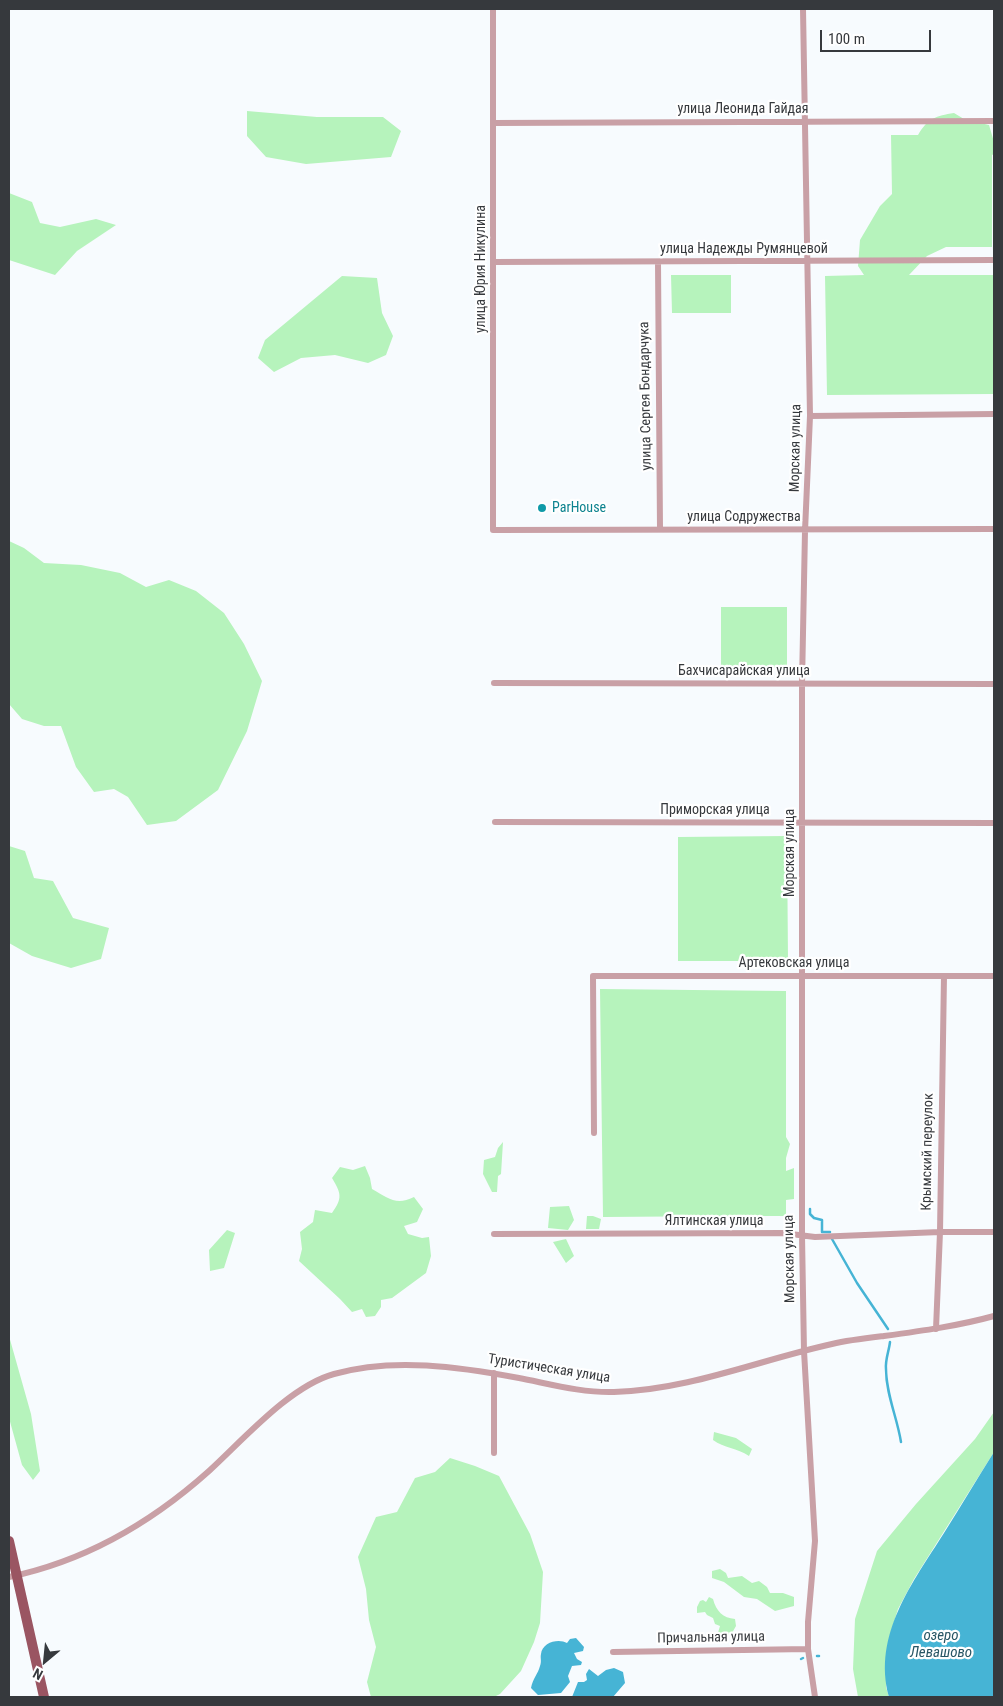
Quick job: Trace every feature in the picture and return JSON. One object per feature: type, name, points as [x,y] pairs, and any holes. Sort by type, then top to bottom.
[{"type":"main road","points":[[9,1541],[13,1576],[44,1697]]},
{"type":"street","name":"улица Юрия Никулина","points":[[493,9],[493,530]]},
{"type":"street","name":"Морская улица","points":[[803,9],[810,416],[805,530],[802,684],[802,1236],[804,1351],[815,1541],[808,1622],[808,1649],[815,1697]]},
{"type":"street","name":"улица Леонида Гайдая","points":[[493,123],[994,121]]},
{"type":"street","name":"улица Надежды Румянцевой","points":[[494,262],[994,260]]},
{"type":"street","name":"улица Сергея Бондарчука","points":[[658,262],[660,529]]},
{"type":"street","points":[[810,416],[994,414]]},
{"type":"street","name":"улица Содружества","points":[[493,530],[994,529]]},
{"type":"street","name":"Бахчисарайская улица","points":[[494,683],[994,684]]},
{"type":"street","name":"Приморская улица","points":[[495,822],[994,822]]},
{"type":"street","name":"Артековская улица","points":[[594,1133],[593,976],[994,976]]},
{"type":"street","name":"Крымский переулок","points":[[936,1329],[940,1232],[944,976]]},
{"type":"street","name":"Ялтинская улица","points":[[494,1234],[783,1233],[802,1236],[994,1232]]},
{"type":"street","name":"Туристическая улица","points":[[13,1576],[65,1561],[114,1540],[179,1496],[239,1443],[270,1412],[315,1381],[330,1374],[386,1366],[436,1366],[494,1373],[595,1392],[644,1390],[701,1380],[833,1343],[936,1329],[994,1316]]},
{"type":"street","points":[[494,1373],[494,1453]]},
{"type":"street","name":"Причальная улица","points":[[614,1652],[808,1649]]},
{"type":"green space","points":[[247,111],[317,117],[383,117],[401,131],[391,157],[306,164],[266,157],[247,136]]},
{"type":"green space","points":[[954,113],[964,119],[989,125],[994,142],[994,154],[992,155],[992,247],[946,247],[927,256],[909,275],[994,275],[994,394],[827,395],[825,276],[864,275],[858,266],[860,240],[880,206],[892,194],[891,135],[918,135],[929,121],[942,115]]},
{"type":"green space","points":[[9,193],[32,202],[40,223],[60,227],[96,219],[116,225],[77,251],[55,275],[9,260]]},
{"type":"green space","points":[[671,275],[731,275],[731,313],[672,313]]},
{"type":"green space","points":[[342,276],[377,278],[382,313],[393,336],[386,355],[368,363],[335,355],[301,358],[274,372],[258,358],[265,340]]},
{"type":"green space","points":[[9,541],[24,548],[44,563],[81,565],[120,573],[146,587],[169,580],[196,591],[224,613],[244,644],[262,681],[247,731],[218,790],[176,821],[147,825],[128,797],[114,789],[94,792],[76,767],[61,726],[44,726],[22,719],[9,704]]},
{"type":"green space","points":[[721,607],[787,607],[787,668],[721,668]]},
{"type":"green space","points":[[787,836],[788,961],[678,961],[678,837]]},
{"type":"green space","points":[[9,846],[25,851],[34,878],[53,881],[73,918],[109,928],[101,959],[71,968],[32,956],[9,943]]},
{"type":"green space","points":[[600,989],[786,991],[786,1137],[790,1144],[786,1158],[786,1171],[794,1168],[794,1199],[786,1200],[786,1216],[744,1216],[743,1225],[739,1224],[737,1216],[603,1217]]},
{"type":"green space","points":[[503,1142],[501,1174],[498,1176],[497,1192],[492,1192],[483,1174],[484,1160],[495,1157],[498,1148]]},
{"type":"green space","points":[[365,1166],[372,1189],[397,1201],[408,1200],[414,1197],[423,1209],[417,1222],[404,1226],[408,1234],[422,1238],[429,1237],[431,1256],[426,1273],[392,1298],[381,1300],[381,1307],[375,1316],[366,1317],[362,1309],[352,1312],[299,1261],[302,1249],[300,1232],[313,1222],[315,1210],[332,1213],[338,1203],[340,1195],[332,1178],[340,1167],[353,1170]]},
{"type":"green space","points":[[569,1206],[574,1220],[568,1230],[548,1228],[550,1207]]},
{"type":"green space","points":[[587,1216],[601,1219],[599,1229],[586,1229]]},
{"type":"green space","points":[[227,1230],[235,1233],[224,1268],[210,1271],[209,1250]]},
{"type":"green space","points":[[566,1239],[574,1256],[566,1263],[553,1242]]},
{"type":"green space","points":[[9,1336],[31,1414],[40,1471],[33,1480],[22,1465],[9,1418]]},
{"type":"green space","points":[[994,1412],[994,1452],[914,1579],[898,1609],[889,1638],[886,1666],[886,1687],[889,1697],[858,1697],[853,1669],[855,1619],[877,1551],[916,1504],[975,1439]]},
{"type":"green space","points":[[714,1432],[736,1438],[752,1449],[749,1456],[713,1440]]},
{"type":"green space","points":[[450,1458],[499,1476],[530,1534],[543,1572],[540,1623],[534,1642],[521,1671],[500,1694],[494,1697],[371,1697],[367,1682],[376,1647],[369,1620],[366,1589],[358,1557],[376,1517],[397,1512],[415,1478],[435,1472]]},
{"type":"green space","points":[[720,1569],[726,1573],[728,1578],[742,1576],[752,1583],[759,1581],[767,1587],[770,1593],[783,1593],[794,1597],[794,1606],[775,1611],[757,1599],[744,1597],[724,1582],[712,1578],[712,1571]]},
{"type":"green space","points":[[709,1597],[713,1599],[721,1613],[735,1619],[736,1626],[732,1633],[720,1641],[717,1636],[720,1626],[715,1624],[713,1618],[705,1612],[697,1613],[700,1601],[706,1602]]},
{"type":"water","name":"озеро Левашово","points":[[994,1452],[994,1697],[889,1697],[885,1674],[886,1652],[898,1610],[908,1590]]},
{"type":"water","points":[[576,1638],[584,1647],[583,1651],[574,1653],[577,1659],[582,1662],[581,1665],[572,1666],[568,1676],[570,1682],[561,1693],[538,1695],[531,1688],[541,1664],[541,1655],[544,1647],[551,1642],[560,1641],[567,1643],[570,1639]]},
{"type":"water","points":[[614,1668],[623,1672],[625,1683],[613,1697],[572,1697],[578,1682],[587,1680],[586,1674],[589,1669],[598,1676],[606,1670]]},
{"type":"waterway","points":[[810,1209],[810,1214],[814,1218],[822,1220],[822,1232],[830,1232]]},
{"type":"waterway","points":[[832,1239],[857,1283],[888,1329]]},
{"type":"waterway","points":[[890,1342],[886,1362],[886,1378],[901,1442]]},
{"type":"place","name":"ParHouse","points":[[542,508]]}]
